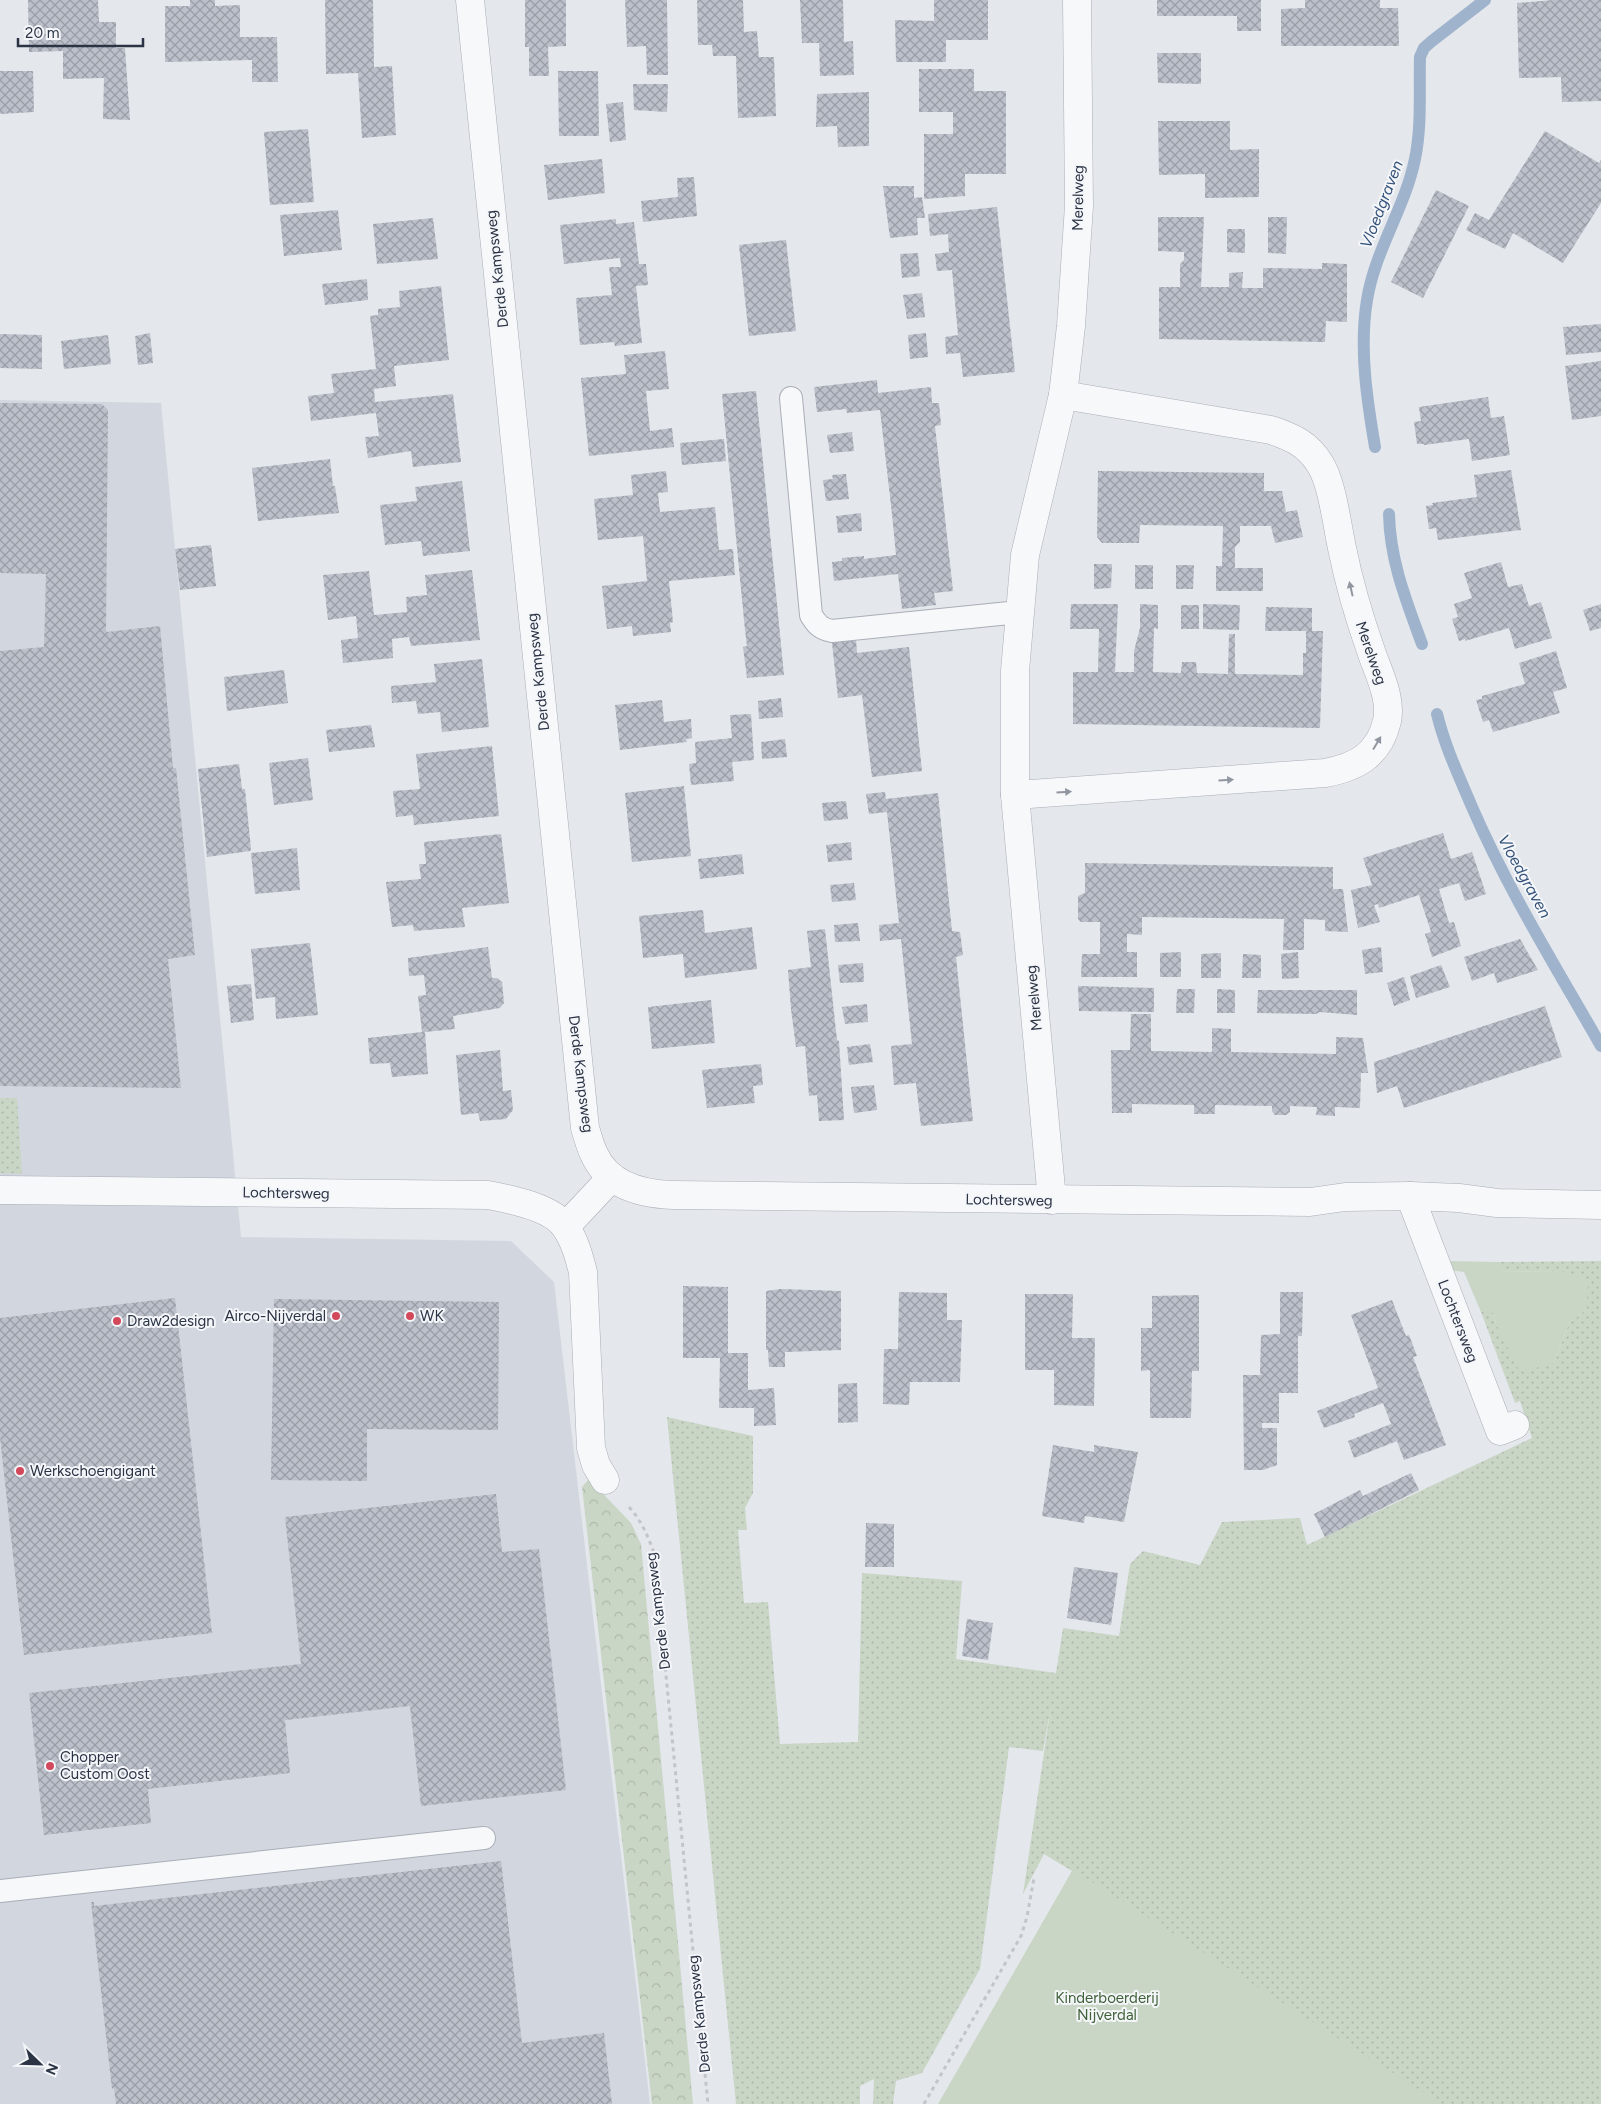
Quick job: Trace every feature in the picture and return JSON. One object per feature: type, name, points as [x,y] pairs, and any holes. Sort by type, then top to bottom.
[{"type":"street","name":"Derde Kampsweg","points":[[470,0],[585,1128],[595,1156],[612,1177]]},
{"type":"street","name":"Merelweg","points":[[1052,1200],[1015,796],[1015,671],[1025,555],[1063,395],[1071,326],[1079,206],[1077,0]]},
{"type":"street","name":"Merelweg","points":[[1015,796],[1325,773],[1346,769],[1365,759],[1378,744],[1387,719],[1386,696],[1352,596],[1329,489],[1321,465],[1308,448],[1292,437],[1271,430],[1063,395]]},
{"type":"street","name":"Lochtersweg","points":[[612,1177],[632,1189],[654,1194],[1310,1202],[1345,1197],[1410,1196],[1460,1198],[1497,1203],[1601,1205]]},
{"type":"street","points":[[605,1480],[596,1465],[591,1448],[583,1272],[576,1248],[566,1226],[612,1177]]},
{"type":"street","name":"Lochtersweg","points":[[0,1190],[488,1195],[527,1204],[548,1214],[566,1226]]},
{"type":"street","name":"Lochtersweg","points":[[1410,1196],[1500,1430],[1516,1425]]},
{"type":"lane","points":[[790,398],[811,615],[816,624],[832,631],[1019,612]]},
{"type":"lane","points":[[0,1891],[484,1838]]},
{"type":"path","name":"Derde Kampsweg","points":[[605,1480],[636,1515],[647,1534],[654,1553],[708,2104]]},
{"type":"path","points":[[924,2104],[1021,1936],[1027,1917],[1034,1878]]},
{"type":"shaded area","points":[[0,400],[161,403],[241,1237],[511,1241],[554,1282],[650,2104],[0,2104]]},
{"type":"green space","points":[[0,1098],[17,1098],[22,1174],[0,1173]]},
{"type":"green space","points":[[1445,1261],[1499,1262],[1498,1271],[1566,1272],[1588,1280],[1587,1309],[1569,1323],[1554,1363],[1520,1372],[1496,1324],[1494,1313],[1481,1312],[1464,1272],[1449,1270]]},
{"type":"green space","points":[[1601,1261],[1601,2104],[939,2104],[1072,1871],[1044,1854],[1023,1894],[1051,1706],[1043,1751],[1009,1747],[980,1969],[922,2073],[896,2081],[893,2104],[873,2104],[874,2079],[860,2086],[860,2104],[736,2104],[667,1417],[753,1436],[753,1493],[745,1508],[747,1530],[738,1530],[744,1603],[768,1602],[780,1744],[858,1742],[862,1573],[962,1581],[956,1659],[1056,1673],[1063,1628],[1119,1636],[1130,1564],[1143,1551],[1200,1565],[1222,1522],[1300,1518],[1307,1545],[1532,1438],[1520,1401],[1515,1403],[1481,1312],[1494,1312],[1496,1324],[1554,1363],[1569,1323],[1587,1309],[1566,1272],[1498,1271],[1499,1262]]},
{"type":"green space","points":[[589,1479],[631,1523],[641,1544],[693,2104],[652,2104],[582,1487]]},
{"type":"green space","name":"Kinderboerderij Nijverdal","points":[[1073,1870],[1442,2104],[938,2104]]},
{"type":"building","points":[[28,0],[98,0],[99,22],[116,22],[116,48],[125,48],[130,120],[103,119],[104,78],[63,79],[63,51],[29,52]]},
{"type":"building","points":[[190,0],[215,0],[215,6],[240,5],[240,37],[277,37],[278,82],[252,82],[252,60],[165,62],[165,6],[190,6]]},
{"type":"building","points":[[325,0],[373,0],[374,67],[392,66],[396,135],[362,138],[358,73],[326,74]]},
{"type":"building","points":[[525,0],[566,0],[566,46],[548,47],[549,76],[529,76],[529,47],[525,47]]},
{"type":"building","points":[[625,0],[667,0],[668,75],[647,75],[646,46],[627,47]]},
{"type":"building","points":[[697,0],[743,0],[744,32],[757,31],[759,57],[774,57],[776,116],[738,118],[736,56],[713,56],[712,45],[698,45]]},
{"type":"building","points":[[800,0],[843,0],[844,42],[853,41],[854,75],[820,76],[819,43],[802,43]]},
{"type":"building","points":[[934,0],[988,0],[988,40],[946,40],[946,62],[896,62],[895,20],[934,21]]},
{"type":"building","points":[[1157,0],[1261,0],[1261,31],[1237,31],[1237,16],[1157,16]]},
{"type":"building","points":[[1305,0],[1380,0],[1380,8],[1398,8],[1399,46],[1281,46],[1281,9],[1305,8]]},
{"type":"building","points":[[1553,0],[1601,0],[1601,101],[1562,102],[1561,77],[1519,78],[1517,3]]},
{"type":"building","points":[[1157,53],[1201,53],[1201,84],[1158,83]]},
{"type":"building","points":[[919,69],[974,69],[974,91],[1006,91],[1006,174],[965,174],[965,196],[924,199],[924,134],[953,134],[953,112],[919,112]]},
{"type":"building","points":[[0,71],[33,71],[34,112],[0,114]]},
{"type":"building","points":[[558,71],[598,71],[599,136],[559,136]]},
{"type":"building","points":[[633,84],[668,84],[667,112],[634,110]]},
{"type":"building","points":[[869,92],[869,146],[838,147],[837,126],[816,127],[817,94]]},
{"type":"building","points":[[623,102],[626,140],[610,142],[606,104]]},
{"type":"building","points":[[1158,121],[1230,121],[1230,150],[1259,149],[1259,197],[1205,198],[1205,174],[1159,175]]},
{"type":"building","points":[[308,129],[314,202],[270,205],[264,132]]},
{"type":"building","points":[[1545,131],[1599,163],[1601,160],[1601,203],[1563,263],[1513,233],[1505,249],[1466,230],[1475,213],[1489,220]]},
{"type":"building","points":[[602,159],[605,193],[548,200],[544,165]]},
{"type":"building","points":[[694,177],[697,216],[643,222],[641,201],[678,197],[677,178]]},
{"type":"building","points":[[883,186],[914,186],[914,198],[922,197],[925,218],[917,218],[918,235],[890,238]]},
{"type":"building","points":[[1436,190],[1469,206],[1423,298],[1391,282]]},
{"type":"building","points":[[997,207],[1015,372],[963,377],[960,353],[946,354],[945,337],[958,335],[952,270],[937,271],[935,254],[949,252],[948,234],[930,236],[928,214]]},
{"type":"building","points":[[338,210],[342,250],[284,256],[280,215]]},
{"type":"building","points":[[1158,217],[1204,217],[1201,287],[1229,287],[1229,273],[1243,272],[1242,288],[1263,288],[1263,268],[1322,269],[1322,263],[1347,264],[1347,322],[1326,321],[1325,342],[1159,339],[1159,287],[1180,287],[1180,264],[1184,260],[1184,252],[1158,251]]},
{"type":"building","points":[[1268,217],[1287,217],[1286,254],[1268,253]]},
{"type":"building","points":[[433,218],[438,259],[377,264],[373,224]]},
{"type":"building","points":[[616,219],[616,224],[634,222],[639,264],[646,264],[648,285],[636,286],[642,343],[615,346],[614,342],[580,345],[576,298],[612,295],[609,267],[621,267],[620,258],[564,264],[560,225]]},
{"type":"building","points":[[1227,229],[1245,229],[1245,253],[1227,252]]},
{"type":"building","points":[[786,240],[796,331],[749,336],[739,245]]},
{"type":"building","points":[[918,253],[920,276],[902,278],[900,254]]},
{"type":"building","points":[[367,279],[368,300],[325,305],[322,284]]},
{"type":"building","points":[[441,286],[449,360],[394,366],[396,386],[374,389],[375,402],[453,394],[461,462],[413,467],[411,451],[368,458],[365,437],[379,436],[376,413],[311,421],[308,396],[334,393],[331,374],[376,369],[370,316],[378,315],[378,309],[400,307],[399,291]]},
{"type":"building","points":[[922,293],[925,317],[907,319],[903,295]]},
{"type":"building","points":[[1601,324],[1601,352],[1566,355],[1563,327]]},
{"type":"building","points":[[150,333],[153,363],[138,365],[135,336]]},
{"type":"building","points":[[926,333],[928,357],[910,359],[908,335]]},
{"type":"building","points":[[0,334],[42,335],[42,369],[0,368]]},
{"type":"building","points":[[108,335],[111,364],[64,369],[61,341]]},
{"type":"building","points":[[665,351],[669,389],[646,391],[650,431],[672,428],[674,447],[589,456],[581,378],[626,374],[624,355]]},
{"type":"building","points":[[1601,361],[1601,416],[1572,420],[1565,366]]},
{"type":"building","points":[[877,380],[878,393],[931,387],[932,403],[939,403],[941,425],[935,426],[953,591],[934,593],[936,605],[902,609],[898,574],[834,581],[832,562],[842,561],[842,558],[864,556],[864,559],[896,555],[892,514],[880,410],[847,413],[846,409],[817,412],[814,387]]},
{"type":"building","points":[[756,391],[784,675],[747,678],[743,647],[747,646],[722,394]]},
{"type":"building","points":[[1488,397],[1491,418],[1504,416],[1510,455],[1472,461],[1469,439],[1424,445],[1417,444],[1414,422],[1421,421],[1419,407]]},
{"type":"building","points":[[0,403],[102,404],[108,410],[106,630],[107,632],[160,626],[173,768],[176,768],[195,955],[168,959],[181,1088],[0,1086],[0,651],[44,647],[46,574],[0,573]]},
{"type":"building","points":[[852,432],[854,451],[830,453],[827,435]]},
{"type":"building","points":[[724,439],[726,461],[682,465],[680,443]]},
{"type":"building","points":[[330,459],[339,513],[258,521],[252,468]]},
{"type":"building","points":[[1511,470],[1521,530],[1438,540],[1436,528],[1429,529],[1426,506],[1433,505],[1432,503],[1477,497],[1474,475]]},
{"type":"building","points":[[666,471],[668,492],[658,493],[660,512],[715,507],[719,550],[733,549],[735,575],[669,581],[673,622],[670,623],[671,632],[633,636],[632,626],[607,629],[602,586],[647,581],[643,536],[598,540],[594,499],[633,495],[631,475]]},
{"type":"building","points":[[1098,471],[1264,473],[1264,491],[1282,491],[1286,512],[1297,510],[1303,537],[1275,543],[1271,526],[1240,526],[1240,542],[1235,547],[1235,568],[1263,568],[1263,591],[1216,591],[1216,566],[1222,566],[1223,526],[1140,525],[1139,543],[1102,543],[1097,537]]},
{"type":"building","points":[[846,474],[849,499],[826,501],[823,480],[833,479],[832,475]]},
{"type":"building","points":[[462,481],[470,551],[423,556],[421,541],[385,545],[380,505],[417,501],[415,487]]},
{"type":"building","points":[[861,513],[862,531],[838,533],[836,516]]},
{"type":"building","points":[[211,545],[216,586],[180,590],[175,549]]},
{"type":"building","points":[[1501,562],[1508,587],[1522,584],[1529,606],[1541,602],[1552,638],[1515,649],[1509,628],[1465,641],[1465,639],[1459,641],[1452,619],[1458,617],[1454,604],[1472,598],[1464,573]]},
{"type":"building","points":[[1094,564],[1112,564],[1111,588],[1094,589]]},
{"type":"building","points":[[1135,565],[1153,565],[1153,589],[1135,589]]},
{"type":"building","points":[[1176,565],[1194,565],[1193,589],[1176,589]]},
{"type":"building","points":[[472,570],[480,640],[411,646],[409,637],[392,639],[393,658],[343,663],[341,640],[358,638],[356,616],[328,620],[323,575],[369,571],[374,615],[407,612],[406,597],[427,595],[425,575]]},
{"type":"building","points":[[1071,604],[1118,604],[1115,672],[1134,672],[1134,651],[1140,628],[1140,604],[1158,605],[1158,629],[1154,628],[1153,672],[1181,673],[1182,662],[1196,662],[1197,673],[1228,674],[1229,634],[1235,634],[1235,674],[1303,675],[1306,631],[1265,631],[1266,607],[1312,608],[1312,631],[1323,631],[1320,728],[1073,724],[1073,672],[1098,672],[1099,629],[1070,629]]},
{"type":"building","points":[[1203,604],[1240,605],[1239,630],[1203,629]]},
{"type":"building","points":[[1601,604],[1601,628],[1590,631],[1583,610]]},
{"type":"building","points":[[1181,605],[1199,605],[1199,629],[1181,629]]},
{"type":"building","points":[[856,640],[857,653],[909,647],[922,771],[872,777],[862,695],[838,698],[832,643]]},
{"type":"building","points":[[1556,651],[1567,688],[1553,692],[1560,713],[1493,732],[1489,720],[1483,722],[1476,700],[1482,699],[1482,696],[1525,684],[1519,663]]},
{"type":"building","points":[[482,659],[489,727],[442,732],[440,712],[418,714],[416,701],[392,703],[391,686],[436,682],[434,664]]},
{"type":"building","points":[[284,670],[288,703],[227,711],[224,677]]},
{"type":"building","points":[[781,698],[783,717],[759,719],[758,701]]},
{"type":"building","points":[[662,700],[664,722],[691,719],[692,738],[686,739],[687,742],[620,750],[615,705]]},
{"type":"building","points":[[751,714],[754,760],[732,762],[734,781],[691,785],[689,764],[696,763],[695,742],[732,738],[730,715]]},
{"type":"building","points":[[371,725],[375,747],[329,752],[326,730]]},
{"type":"building","points":[[785,739],[787,757],[762,759],[761,742]]},
{"type":"building","points":[[492,746],[499,816],[414,825],[413,815],[396,817],[393,791],[420,789],[416,754]]},
{"type":"building","points":[[308,758],[313,800],[274,805],[269,763]]},
{"type":"building","points":[[239,764],[242,789],[245,789],[251,849],[250,851],[207,857],[198,769]]},
{"type":"building","points":[[684,786],[691,856],[632,862],[625,793]]},
{"type":"building","points":[[885,792],[886,799],[938,793],[952,931],[960,932],[963,955],[956,957],[973,1121],[921,1126],[916,1083],[894,1085],[891,1046],[912,1044],[901,939],[880,941],[879,925],[899,923],[887,812],[869,814],[866,794]]},
{"type":"building","points":[[846,801],[848,819],[824,821],[822,803]]},
{"type":"building","points":[[1443,833],[1451,859],[1472,852],[1486,894],[1465,901],[1459,883],[1439,889],[1449,923],[1454,922],[1461,946],[1432,957],[1425,934],[1431,932],[1419,895],[1379,908],[1378,904],[1374,905],[1380,922],[1358,928],[1351,890],[1372,885],[1363,858]]},
{"type":"building","points":[[501,834],[509,903],[462,908],[465,927],[414,931],[413,925],[392,927],[386,882],[421,879],[419,864],[426,864],[424,842]]},
{"type":"building","points":[[851,842],[852,860],[828,862],[826,845]]},
{"type":"building","points":[[297,848],[300,890],[255,894],[251,853]]},
{"type":"building","points":[[742,854],[744,874],[700,879],[698,859]]},
{"type":"building","points":[[1085,863],[1333,867],[1333,889],[1343,889],[1348,932],[1325,931],[1325,920],[1304,919],[1304,950],[1283,950],[1284,919],[1142,917],[1142,935],[1127,934],[1127,952],[1137,952],[1137,977],[1081,977],[1082,954],[1100,954],[1100,922],[1081,922],[1078,919],[1078,896],[1085,893]]},
{"type":"building","points":[[854,883],[856,900],[832,902],[830,885]]},
{"type":"building","points":[[703,910],[705,933],[752,927],[757,969],[685,978],[683,954],[643,958],[639,916]]},
{"type":"building","points":[[858,923],[860,941],[835,942],[834,925]]},
{"type":"building","points":[[825,929],[837,1040],[839,1041],[844,1120],[819,1121],[817,1095],[809,1096],[805,1046],[796,1047],[788,970],[811,967],[807,931]]},
{"type":"building","points":[[1520,939],[1538,970],[1497,983],[1494,973],[1472,981],[1464,957]]},
{"type":"building","points":[[310,943],[318,1015],[276,1019],[275,997],[256,999],[251,949]]},
{"type":"building","points":[[488,947],[492,978],[497,978],[502,982],[504,1003],[500,1008],[453,1016],[455,1029],[425,1032],[428,1074],[392,1077],[390,1063],[370,1064],[368,1038],[422,1032],[418,996],[426,995],[424,975],[409,976],[408,958]]},
{"type":"building","points":[[1381,947],[1383,972],[1365,974],[1362,950]]},
{"type":"building","points":[[1181,952],[1181,977],[1160,977],[1160,953]]},
{"type":"building","points":[[1298,952],[1299,978],[1282,979],[1281,954]]},
{"type":"building","points":[[1221,953],[1221,978],[1201,978],[1201,954]]},
{"type":"building","points":[[1243,954],[1261,955],[1261,978],[1242,978]]},
{"type":"building","points":[[863,963],[864,982],[840,983],[838,965]]},
{"type":"building","points":[[1441,965],[1450,987],[1416,998],[1410,976]]},
{"type":"building","points":[[1404,977],[1410,1000],[1394,1006],[1387,983]]},
{"type":"building","points":[[251,984],[254,1020],[231,1023],[227,986]]},
{"type":"building","points":[[1078,986],[1154,988],[1154,1012],[1079,1011]]},
{"type":"building","points":[[1177,989],[1195,989],[1194,1013],[1176,1013]]},
{"type":"building","points":[[1217,989],[1235,990],[1235,1013],[1217,1013]]},
{"type":"building","points":[[1258,990],[1357,990],[1357,1015],[1320,1012],[1316,1014],[1257,1013]]},
{"type":"building","points":[[711,1000],[715,1043],[652,1049],[648,1007]]},
{"type":"building","points":[[867,1004],[868,1022],[845,1024],[842,1007]]},
{"type":"building","points":[[1545,1006],[1562,1057],[1404,1108],[1397,1086],[1377,1093],[1374,1062]]},
{"type":"building","points":[[1131,1014],[1151,1014],[1151,1051],[1212,1052],[1212,1028],[1231,1029],[1231,1052],[1336,1054],[1336,1037],[1363,1038],[1368,1073],[1361,1073],[1360,1108],[1335,1107],[1335,1116],[1316,1115],[1317,1107],[1290,1106],[1290,1112],[1286,1115],[1275,1115],[1272,1111],[1272,1106],[1215,1105],[1215,1114],[1194,1114],[1194,1105],[1132,1104],[1132,1113],[1112,1113],[1111,1050],[1130,1050]]},
{"type":"building","points":[[870,1044],[873,1062],[849,1065],[847,1047]]},
{"type":"building","points":[[500,1050],[503,1091],[511,1090],[513,1110],[506,1119],[480,1121],[478,1113],[461,1115],[456,1055]]},
{"type":"building","points":[[761,1064],[763,1085],[753,1086],[755,1103],[707,1108],[702,1070]]},
{"type":"building","points":[[874,1085],[877,1110],[854,1113],[851,1087]]},
{"type":"building","points":[[683,1286],[728,1287],[728,1353],[748,1353],[748,1390],[774,1388],[776,1425],[754,1426],[754,1408],[719,1408],[720,1358],[683,1358]]},
{"type":"building","points":[[781,1289],[841,1291],[841,1350],[785,1352],[785,1367],[769,1367],[768,1350],[766,1350],[766,1291]]},
{"type":"building","points":[[899,1292],[947,1293],[947,1320],[962,1320],[960,1382],[910,1382],[909,1405],[883,1404],[884,1349],[898,1349]]},
{"type":"building","points":[[1280,1292],[1303,1292],[1302,1336],[1298,1336],[1298,1393],[1279,1393],[1279,1423],[1262,1423],[1262,1428],[1277,1428],[1277,1465],[1263,1470],[1244,1470],[1243,1375],[1262,1375],[1260,1374],[1261,1335],[1280,1334]]},
{"type":"building","points":[[1025,1294],[1073,1294],[1072,1338],[1095,1338],[1094,1406],[1054,1405],[1054,1370],[1025,1370]]},
{"type":"building","points":[[1199,1295],[1199,1371],[1192,1371],[1191,1418],[1150,1418],[1150,1370],[1141,1371],[1141,1328],[1152,1328],[1152,1296]]},
{"type":"building","points":[[175,1298],[212,1633],[24,1655],[0,1437],[0,1318]]},
{"type":"building","points":[[274,1299],[499,1302],[498,1430],[367,1429],[367,1481],[271,1480]]},
{"type":"building","points":[[1392,1300],[1406,1336],[1409,1335],[1417,1356],[1413,1357],[1446,1445],[1404,1460],[1397,1441],[1354,1458],[1348,1441],[1391,1424],[1383,1403],[1354,1414],[1355,1417],[1324,1428],[1317,1411],[1378,1388],[1351,1315]]},
{"type":"building","points":[[857,1383],[858,1422],[838,1423],[838,1384]]},
{"type":"building","points":[[1053,1445],[1094,1452],[1094,1445],[1138,1452],[1124,1522],[1085,1516],[1084,1523],[1042,1516]]},
{"type":"building","points":[[1411,1473],[1419,1490],[1325,1537],[1314,1514],[1360,1490],[1363,1496]]},
{"type":"building","points":[[496,1494],[502,1552],[539,1549],[566,1790],[421,1806],[410,1706],[285,1720],[290,1773],[148,1789],[151,1823],[44,1835],[29,1693],[301,1664],[285,1517]]},
{"type":"building","points":[[866,1523],[894,1524],[894,1567],[865,1567]]},
{"type":"building","points":[[1074,1567],[1118,1573],[1111,1625],[1067,1618]]},
{"type":"building","points":[[967,1619],[993,1623],[988,1660],[962,1656]]},
{"type":"building","points":[[501,1861],[522,2043],[604,2033],[612,2104],[116,2104],[114,2088],[112,2089],[91,1902],[94,1902],[94,1906]]},
{"type":"waterway","name":"Vloedgraven","points":[[1375,447],[1365,374],[1364,337],[1367,300],[1376,264],[1404,195],[1415,159],[1419,121],[1420,57],[1424,48],[1485,0]]},
{"type":"waterway","name":"Vloedgraven","points":[[1389,514],[1392,548],[1396,564],[1422,644]]},
{"type":"waterway","name":"Vloedgraven","points":[[1437,714],[1457,773],[1486,838],[1533,928],[1601,1046]]},
{"type":"place","name":"Airco-Nijverdal","points":[[336,1316]]},
{"type":"place","name":"WK","points":[[410,1316]]},
{"type":"place","name":"Draw2design","points":[[117,1321]]},
{"type":"place","name":"Werkschoengigant","points":[[20,1471]]},
{"type":"place","name":"Chopper Custom Oost","points":[[50,1766]]}]
